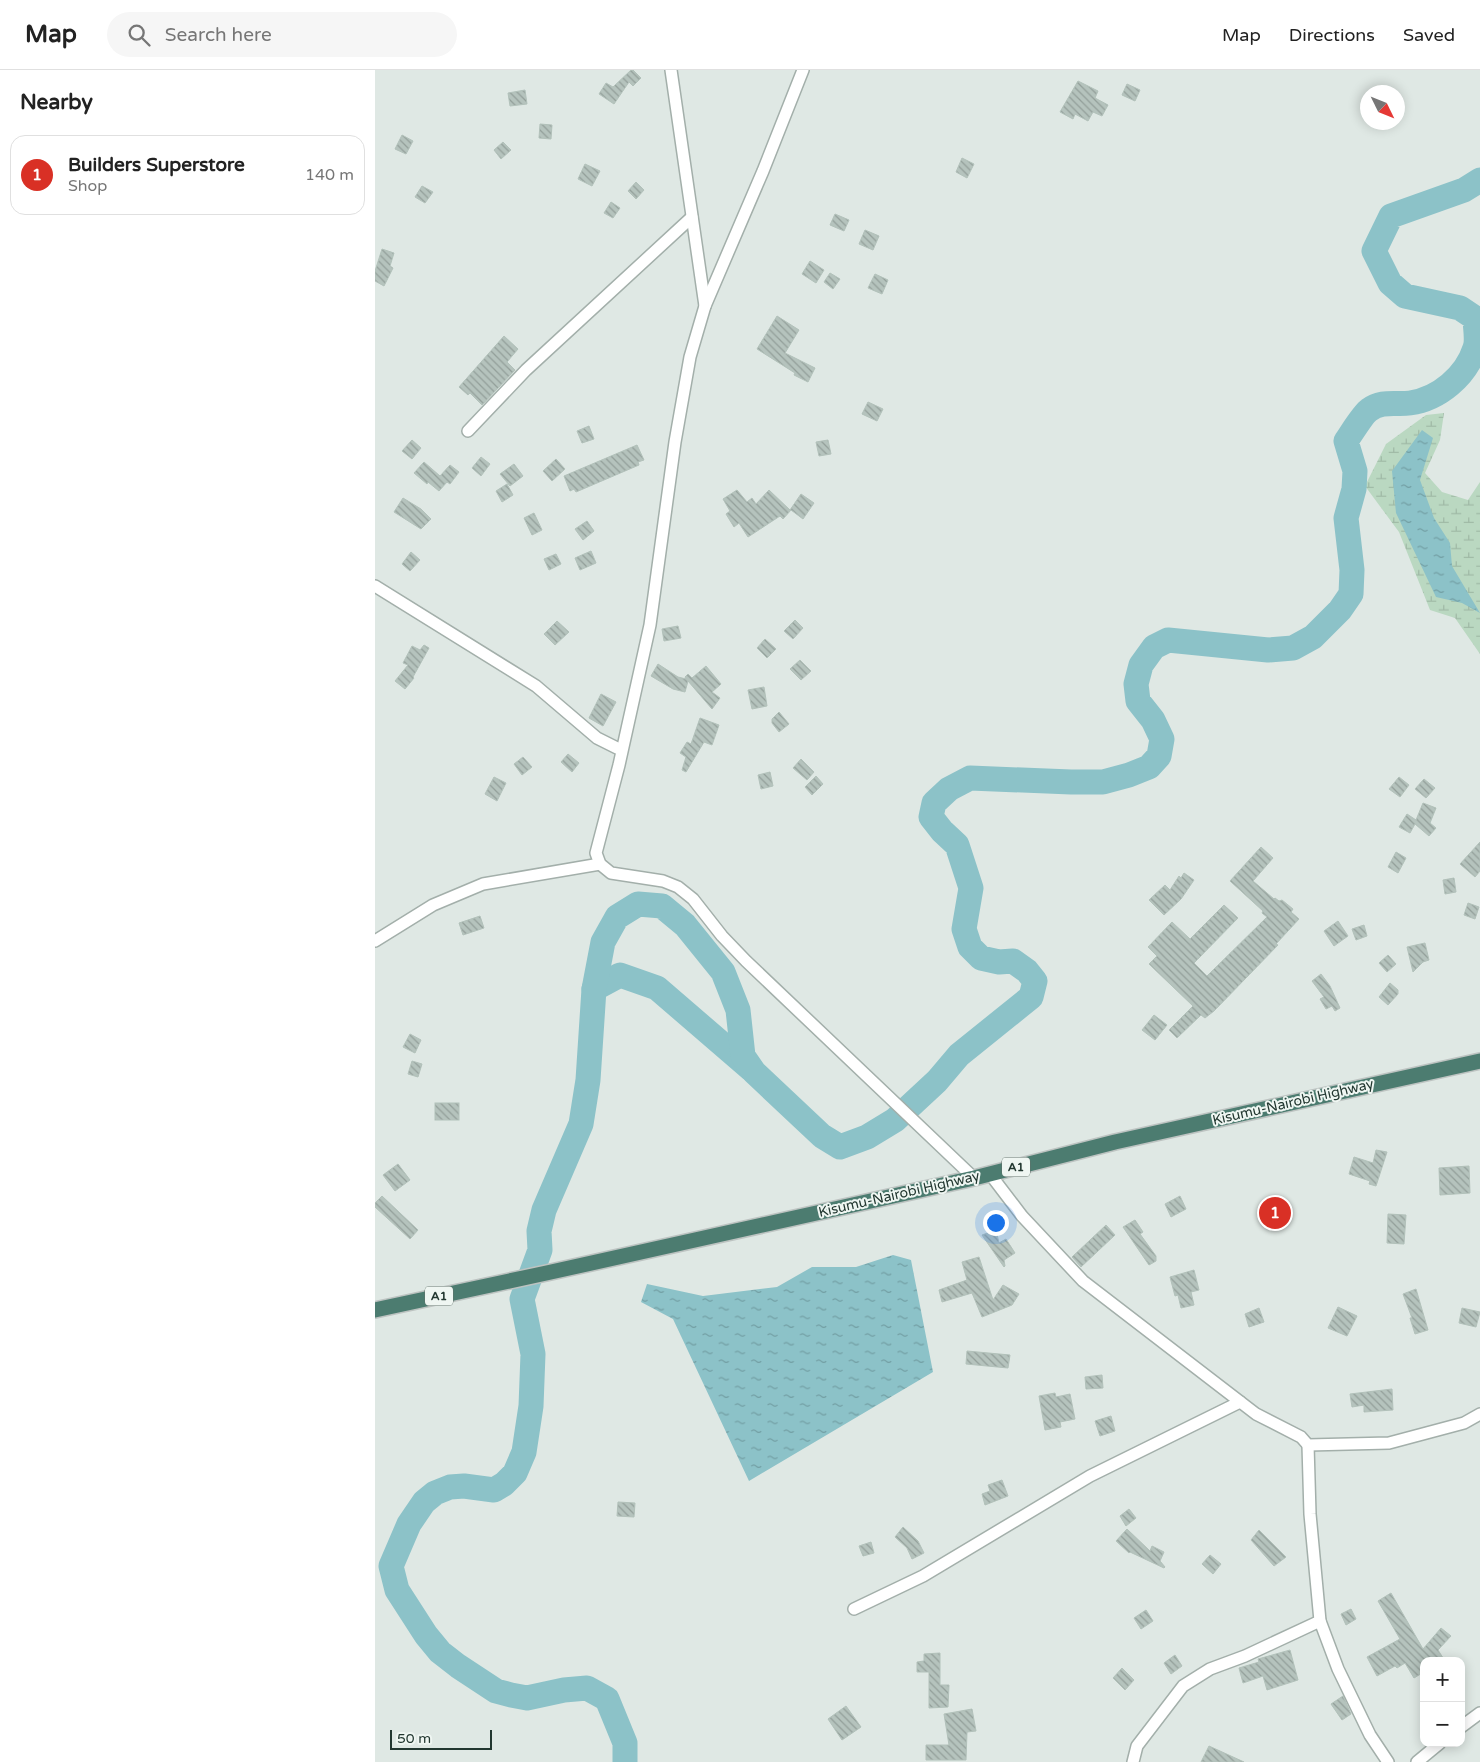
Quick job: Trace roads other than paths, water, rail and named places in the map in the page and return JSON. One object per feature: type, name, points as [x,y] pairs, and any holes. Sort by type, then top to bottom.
[{"type":"highway","name":"Kisumu-Nairobi Highway","points":[[375,1310],[974,1178],[1125,1139],[1480,1061]]},
{"type":"street","points":[[671,70],[705,306]]},
{"type":"street","points":[[803,70],[763,171],[705,306],[690,358],[675,442],[650,625],[619,765],[596,853],[600,864],[611,872],[663,881],[678,887],[693,899],[722,936],[746,962],[974,1178]]},
{"type":"street","points":[[468,431],[526,370],[692,217]]},
{"type":"street","points":[[375,586],[536,686],[597,738],[617,748]]},
{"type":"street","points":[[375,941],[433,905],[483,884],[600,864]]},
{"type":"street","points":[[990,1174],[1022,1216],[1083,1281],[1256,1414],[1301,1436],[1308,1445],[1310,1514],[1320,1621],[1338,1669],[1366,1727],[1388,1762]]},
{"type":"street","points":[[854,1609],[923,1576],[1090,1476],[1240,1402]]},
{"type":"street","points":[[1308,1445],[1389,1443],[1464,1423],[1480,1414]]},
{"type":"street","points":[[1133,1762],[1137,1746],[1183,1686],[1210,1669],[1245,1656],[1320,1621]]},
{"type":"street","points":[[1465,1724],[1480,1713]]},
{"type":"street","points":[[1417,1762],[1435,1747]]},
{"type":"water","points":[[1422,430],[1433,438],[1420,480],[1434,518],[1450,543],[1452,566],[1480,613],[1462,603],[1436,597],[1396,513],[1392,471]]},
{"type":"water","points":[[893,1255],[911,1260],[933,1372],[749,1481],[673,1319],[641,1302],[647,1284],[703,1296],[777,1287],[812,1267],[856,1267]]},
{"type":"waterway","points":[[625,1762],[625,1743],[607,1699],[587,1688],[564,1690],[527,1698],[496,1691],[440,1652],[426,1635],[397,1590],[391,1566],[409,1524],[424,1502],[435,1493],[450,1487],[464,1486],[494,1490],[504,1484],[515,1473],[524,1452],[531,1406],[533,1354],[522,1299],[540,1250],[539,1231],[544,1210],[581,1124],[588,1080],[594,989],[603,942],[617,917],[638,904],[662,906],[685,925],[723,972],[738,1010],[743,1056],[754,1072],[822,1136],[840,1147],[867,1137],[895,1120],[937,1081],[959,1055],[1031,997],[1035,981],[1027,971],[1013,961],[999,962],[981,958],[970,947],[964,929],[971,888],[957,845],[931,817],[934,803],[949,789],[970,778],[1103,782],[1149,767],[1159,756],[1162,739],[1153,720],[1138,701],[1136,684],[1141,665],[1154,647],[1168,640],[1268,650],[1293,648],[1313,637],[1340,610],[1351,594],[1352,570],[1346,518],[1354,489],[1355,471],[1346,441],[1364,416],[1374,407],[1384,404],[1421,401],[1441,391],[1458,377],[1465,368],[1471,358],[1476,341],[1475,318],[1460,308],[1405,296],[1390,283],[1374,251],[1391,216],[1464,190],[1480,180]]},
{"type":"waterway","points":[[594,989],[620,975],[657,988],[751,1069]]},
{"type":"place","name":"Builders Superstore","points":[[1275,1213]]}]
